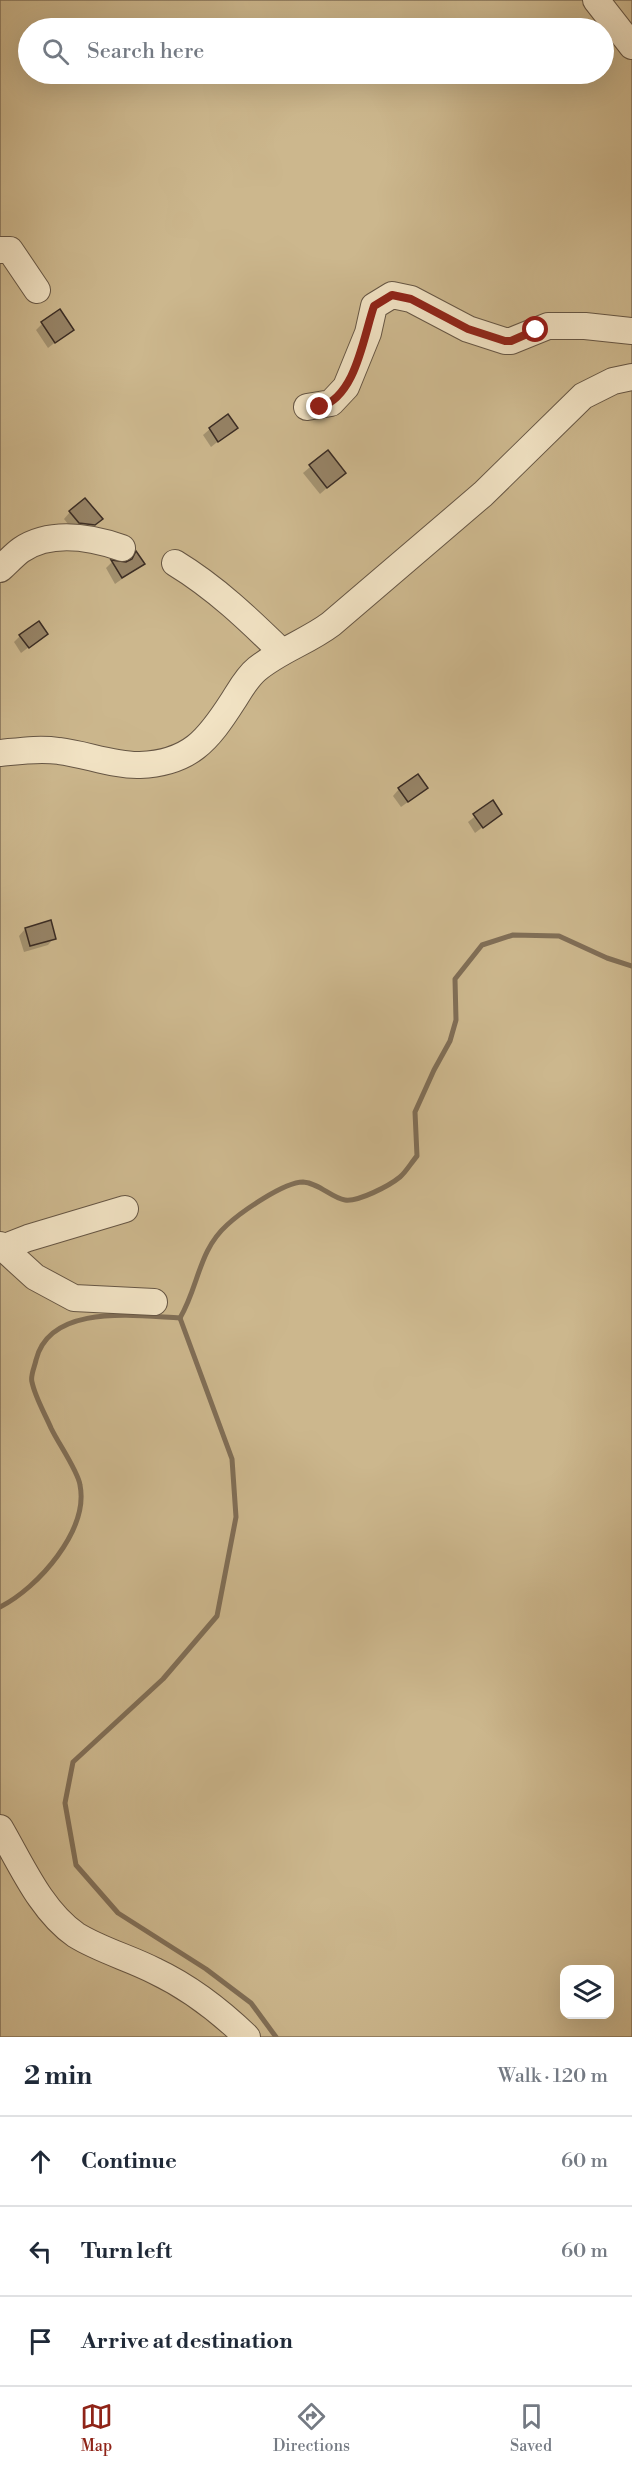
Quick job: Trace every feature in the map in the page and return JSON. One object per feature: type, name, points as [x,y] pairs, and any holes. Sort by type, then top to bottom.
[{"type":"street","points":[[596,0],[610,18]]},
{"type":"street","points":[[614,23],[632,46]]},
{"type":"street","points":[[0,250],[10,250],[37,290]]},
{"type":"street","points":[[307,407],[331,403],[339,397],[346,387],[368,333],[374,306],[392,295],[411,299],[468,329],[505,341],[511,341],[548,326],[585,326],[632,331]]},
{"type":"street","points":[[0,753],[29,749],[58,750],[138,765],[170,761],[196,747],[214,731],[254,671],[282,652],[312,638],[381,581],[483,494],[583,396],[613,381],[632,377]]},
{"type":"street","points":[[0,569],[21,550],[49,539],[72,537],[105,542],[122,548]]},
{"type":"street","points":[[175,563],[202,579],[227,599],[282,652]]},
{"type":"street","points":[[125,1209],[1,1248],[35,1277],[74,1298],[154,1302]]},
{"type":"street","points":[[0,1828],[47,1906],[77,1935],[192,1991],[217,2009],[247,2037]]},
{"type":"shaded area","points":[[0,0],[632,0],[632,2037],[0,2037]]},
{"type":"building","points":[[60,309],[74,330],[55,343],[41,322]]},
{"type":"building","points":[[228,414],[238,428],[218,442],[209,428]]},
{"type":"building","points":[[328,450],[346,473],[327,488],[309,465]]},
{"type":"building","points":[[85,498],[103,519],[95,525],[79,523],[69,511]]},
{"type":"building","points":[[136,551],[145,564],[122,578],[111,560],[126,562],[132,559]]},
{"type":"building","points":[[39,621],[48,634],[29,648],[19,635]]},
{"type":"building","points":[[418,774],[428,788],[408,802],[398,788]]},
{"type":"building","points":[[493,800],[502,814],[483,828],[473,814]]},
{"type":"building","points":[[51,920],[56,939],[30,946],[25,928]]},
{"type":"waterway","points":[[180,1318],[204,1257],[217,1235],[252,1206],[274,1192],[303,1182],[314,1185],[340,1199],[358,1199],[389,1185],[404,1173],[417,1156],[415,1112],[450,1041],[456,1020],[455,979],[482,945],[513,935],[559,936],[607,958],[632,966]]},
{"type":"waterway","points":[[0,1607],[30,1586],[58,1556],[77,1520],[81,1502],[78,1479],[51,1428],[32,1382],[36,1360],[44,1342],[58,1329],[76,1321],[97,1317],[119,1315],[180,1318]]},
{"type":"waterway","points":[[180,1318],[232,1459],[236,1517],[217,1616],[163,1679],[73,1762],[65,1803],[76,1865],[118,1913],[206,1969],[251,2003],[276,2037]]},
{"type":"route","points":[[320,407],[339,397],[346,387],[368,333],[374,306],[392,295],[411,299],[468,329],[505,341],[511,341],[536,330]]}]
